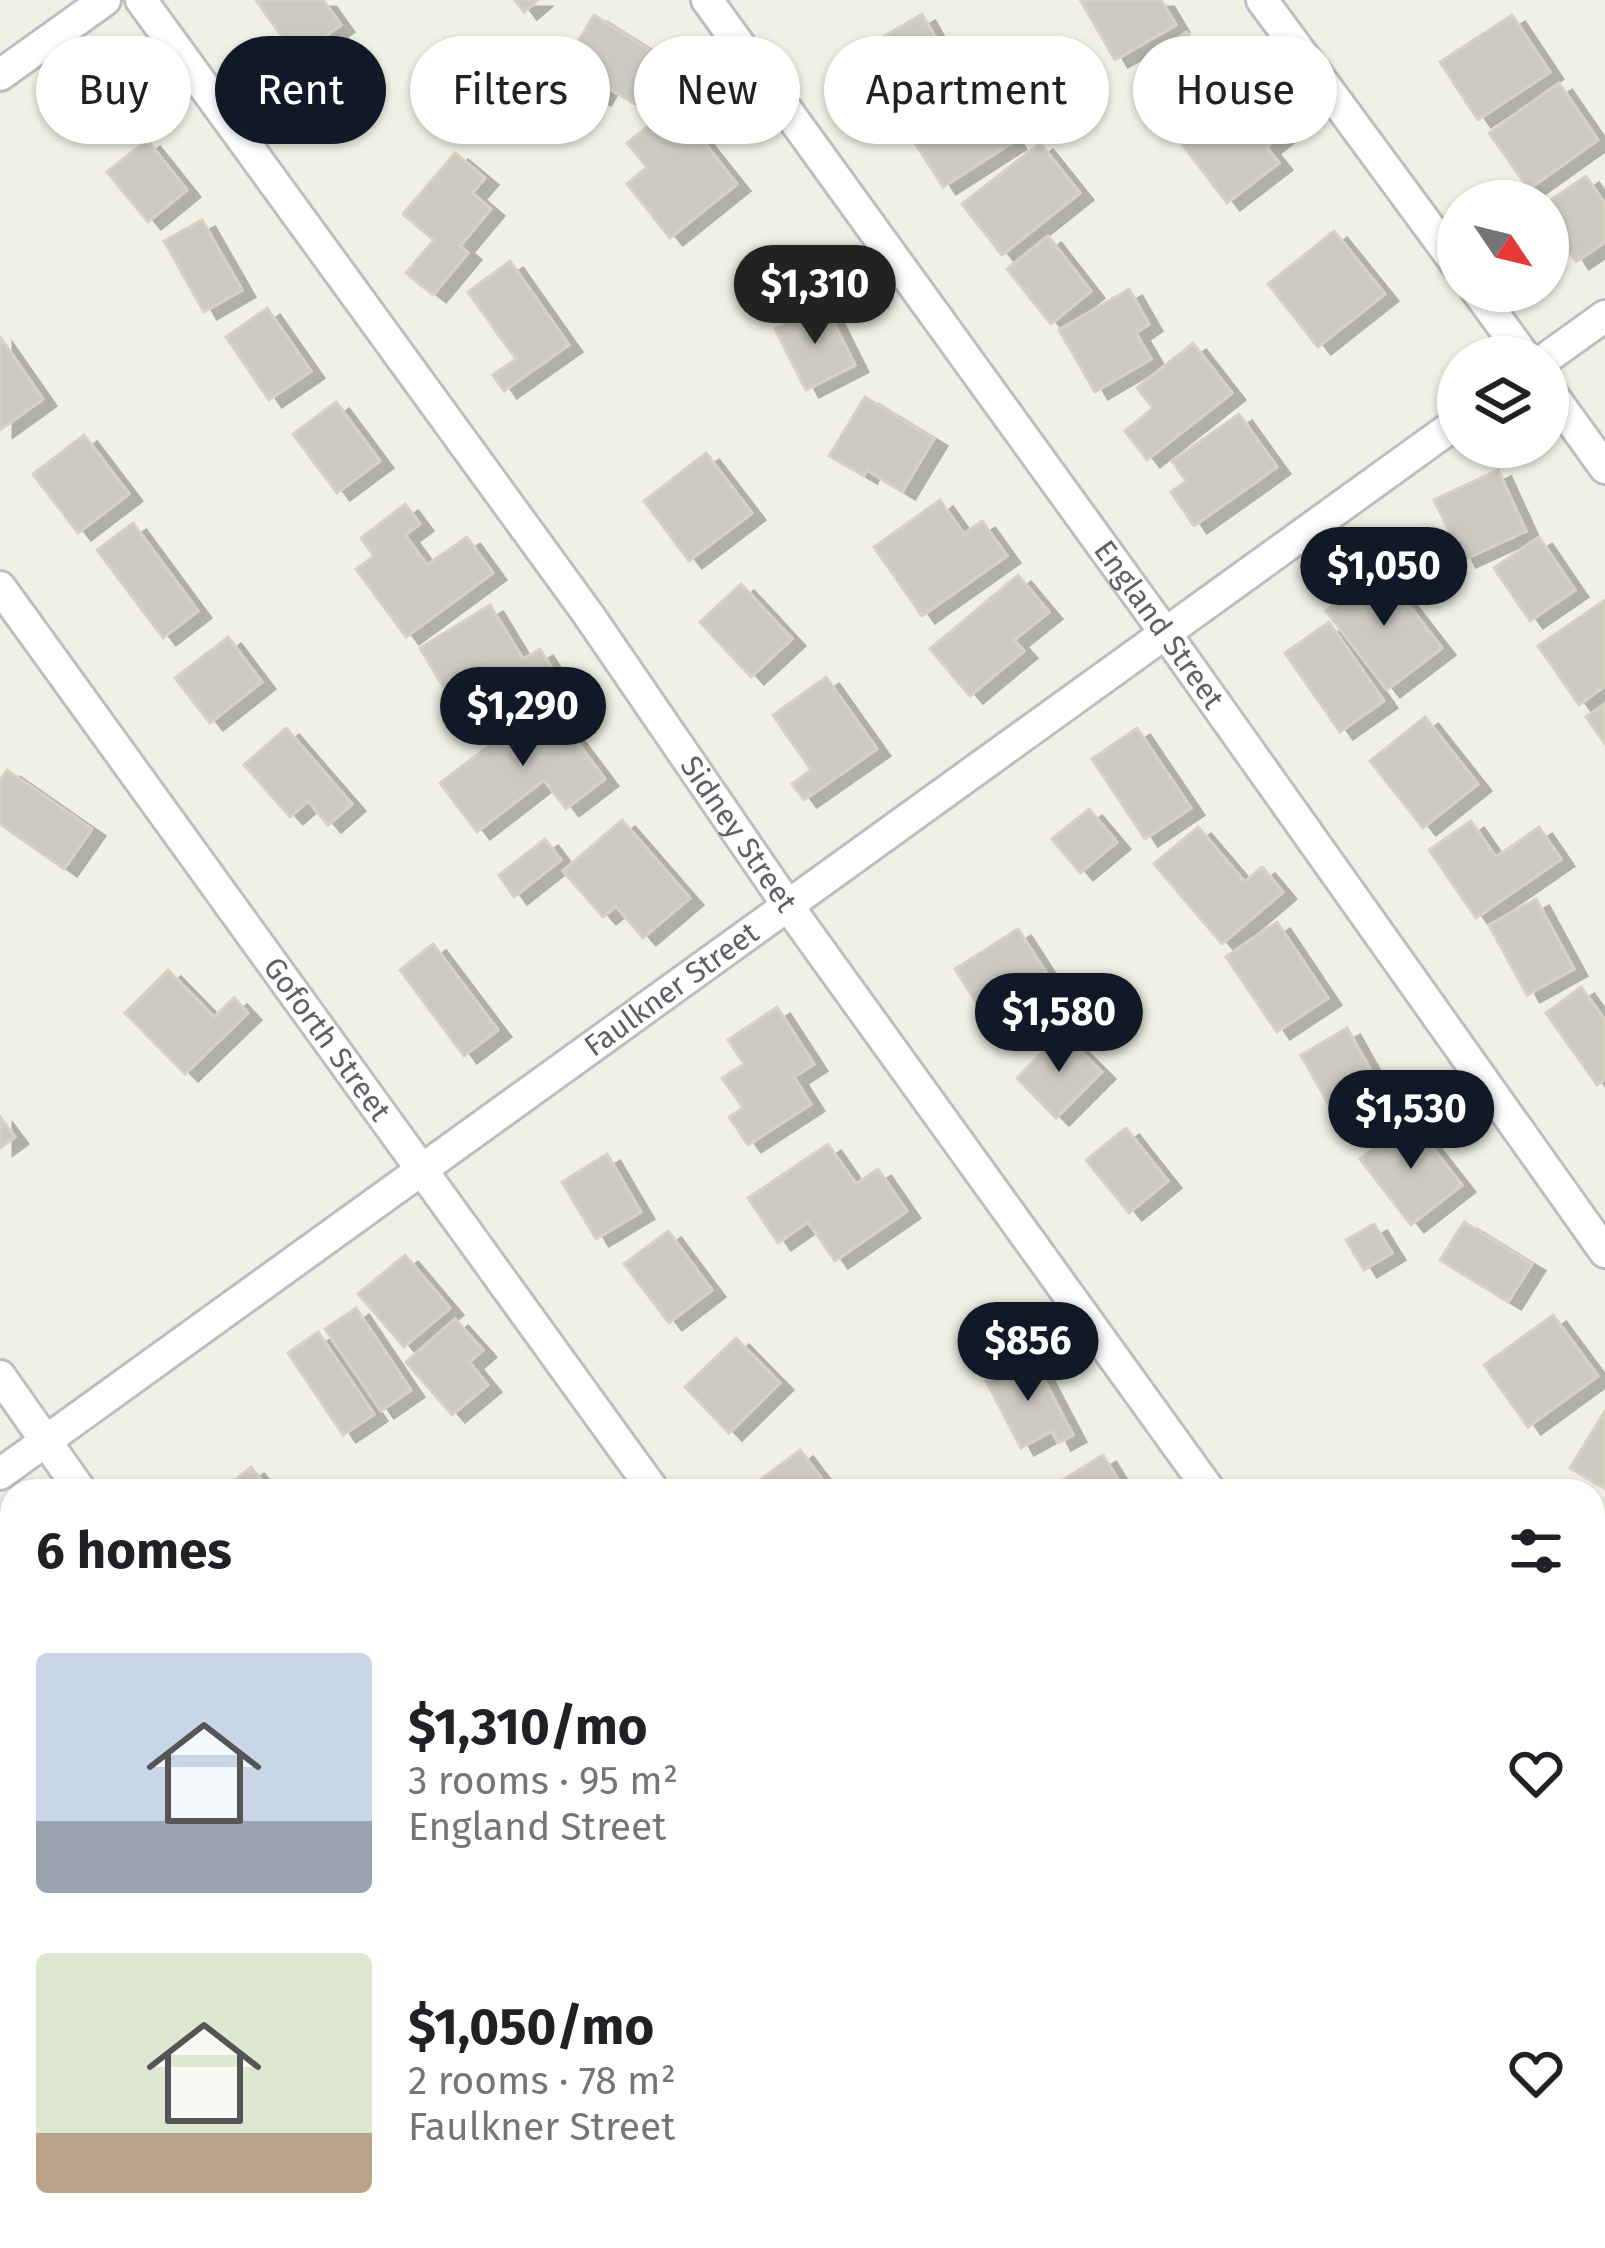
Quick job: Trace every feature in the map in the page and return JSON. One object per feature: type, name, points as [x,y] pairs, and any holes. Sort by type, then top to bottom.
[{"type":"street","points":[[0,75],[105,0]]},
{"type":"street","name":"Sidney Street","points":[[141,0],[588,614],[788,906],[1201,1479]]},
{"type":"street","name":"England Street","points":[[707,0],[1605,1252]]},
{"type":"street","points":[[1262,0],[1437,238]]},
{"type":"street","points":[[1569,342],[1605,316]]},
{"type":"street","points":[[1569,417],[1605,468]]},
{"type":"street","name":"Faulkner Street","points":[[0,1474],[1437,437]]},
{"type":"street","name":"Goforth Street","points":[[0,586],[645,1479]]},
{"type":"street","points":[[0,1376],[72,1479]]},
{"type":"building","points":[[256,0],[323,0],[341,25],[326,36],[281,36]]},
{"type":"building","points":[[515,0],[538,0],[524,12]]},
{"type":"building","points":[[1161,0],[1176,25],[1157,36],[1133,36],[1133,50],[1115,60],[1109,36],[1101,36],[1081,1]]},
{"type":"building","points":[[922,14],[935,36],[885,36]]},
{"type":"building","points":[[594,15],[634,40],[633,103],[610,89],[610,36],[581,36]]},
{"type":"building","points":[[1512,15],[1550,72],[1478,120],[1440,62]]},
{"type":"building","points":[[1559,83],[1598,140],[1542,180],[1523,180],[1489,133]]},
{"type":"building","points":[[634,137],[634,144],[705,144],[737,184],[670,238],[627,184],[647,167],[627,143]]},
{"type":"building","points":[[142,144],[150,144],[187,190],[148,222],[107,172]]},
{"type":"building","points":[[916,144],[1010,144],[943,187]]},
{"type":"building","points":[[1039,144],[1080,193],[1002,255],[962,204]]},
{"type":"building","points":[[1182,144],[1270,144],[1266,147],[1279,163],[1227,203]]},
{"type":"building","points":[[455,153],[485,178],[472,193],[491,209],[460,246],[468,253],[433,295],[406,273],[434,240],[403,214]]},
{"type":"building","points":[[1586,176],[1605,204],[1605,242],[1576,262],[1569,251],[1569,188]]},
{"type":"building","points":[[202,220],[242,290],[204,312],[164,241]]},
{"type":"building","points":[[1334,231],[1385,294],[1318,347],[1268,284]]},
{"type":"building","points":[[1048,236],[1091,291],[1051,324],[1007,269]]},
{"type":"building","points":[[510,261],[569,345],[504,391],[493,375],[516,359],[468,292]]},
{"type":"building","points":[[1129,289],[1149,324],[1136,333],[1151,359],[1095,392],[1059,330]]},
{"type":"building","points":[[824,303],[855,365],[806,390],[775,329]]},
{"type":"building","points":[[267,308],[311,371],[269,400],[226,337]]},
{"type":"building","points":[[0,337],[43,399],[0,430]]},
{"type":"building","points":[[1193,343],[1232,393],[1147,460],[1125,431],[1153,408],[1137,388]]},
{"type":"building","points":[[865,397],[934,439],[902,492],[867,470],[864,476],[829,456]]},
{"type":"building","points":[[336,402],[380,461],[337,493],[293,434]]},
{"type":"building","points":[[1239,414],[1277,467],[1194,526],[1171,492],[1186,481],[1172,461]]},
{"type":"building","points":[[84,435],[129,494],[78,533],[33,474]]},
{"type":"building","points":[[706,453],[752,513],[689,561],[644,501]]},
{"type":"building","points":[[1498,470],[1526,531],[1463,560],[1434,500]]},
{"type":"building","points":[[940,500],[964,534],[982,521],[1007,556],[922,616],[874,547]]},
{"type":"building","points":[[405,504],[420,524],[405,535],[427,565],[467,537],[493,573],[406,637],[356,569],[374,556],[361,538]]},
{"type":"building","points":[[133,523],[198,611],[163,638],[97,550]]},
{"type":"building","points":[[1539,537],[1575,590],[1530,621],[1494,568]]},
{"type":"building","points":[[1380,568],[1442,648],[1387,690],[1326,611]]},
{"type":"building","points":[[1018,575],[1049,612],[1014,640],[1024,651],[970,696],[930,649]]},
{"type":"building","points":[[741,584],[792,639],[751,677],[700,622]]},
{"type":"building","points":[[1605,600],[1605,686],[1579,705],[1538,646]]},
{"type":"building","points":[[490,605],[523,659],[540,649],[555,673],[497,710],[479,682],[451,700],[420,648]]},
{"type":"building","points":[[1329,622],[1384,701],[1340,732],[1285,653]]},
{"type":"building","points":[[228,637],[262,682],[210,723],[175,678]]},
{"type":"building","points":[[826,677],[877,749],[804,800],[792,784],[811,770],[773,715]]},
{"type":"building","points":[[547,702],[605,779],[566,809],[544,780],[477,832],[440,783]]},
{"type":"building","points":[[1605,704],[1605,744],[1586,717]]},
{"type":"building","points":[[1425,717],[1478,784],[1423,828],[1370,761]]},
{"type":"building","points":[[286,728],[352,804],[328,825],[308,801],[290,817],[244,765]]},
{"type":"building","points":[[1137,728],[1191,808],[1145,839],[1092,759]]},
{"type":"building","points":[[7,770],[92,829],[64,869],[0,824],[0,780]]},
{"type":"building","points":[[1089,809],[1117,842],[1080,873],[1052,839]]},
{"type":"building","points":[[622,820],[690,898],[643,938],[616,906],[603,917],[563,871]]},
{"type":"building","points":[[1471,821],[1496,857],[1539,827],[1561,859],[1476,918],[1429,850]]},
{"type":"building","points":[[1198,827],[1245,882],[1262,867],[1283,892],[1222,944],[1154,864]]},
{"type":"building","points":[[545,839],[561,860],[514,897],[499,875]]},
{"type":"building","points":[[1536,899],[1574,969],[1527,995],[1489,925]]},
{"type":"building","points":[[1277,922],[1328,998],[1277,1032],[1226,957]]},
{"type":"building","points":[[1018,929],[1056,988],[993,1029],[955,969]]},
{"type":"building","points":[[433,944],[498,1030],[464,1056],[400,970]]},
{"type":"building","points":[[168,970],[214,1017],[234,998],[248,1013],[185,1074],[125,1013]]},
{"type":"building","points":[[1581,987],[1605,1020],[1605,1079],[1597,1085],[1546,1013]]},
{"type":"building","points":[[777,1007],[814,1064],[794,1077],[811,1104],[748,1145],[729,1117],[743,1108],[722,1078],[744,1064],[728,1040]]},
{"type":"building","points":[[1347,1028],[1384,1094],[1338,1121],[1301,1055]]},
{"type":"building","points":[[1062,1032],[1102,1072],[1056,1118],[1017,1078]]},
{"type":"building","points":[[0,1117],[15,1137],[0,1148]]},
{"type":"building","points":[[1410,1119],[1462,1185],[1411,1225],[1360,1159]]},
{"type":"building","points":[[1126,1128],[1168,1181],[1129,1213],[1086,1160]]},
{"type":"building","points":[[828,1144],[856,1184],[878,1169],[907,1211],[835,1261],[808,1222],[778,1243],[748,1198]]},
{"type":"building","points":[[607,1154],[641,1212],[596,1239],[562,1182]]},
{"type":"building","points":[[1464,1222],[1532,1264],[1508,1302],[1440,1260]]},
{"type":"building","points":[[1374,1224],[1392,1253],[1364,1270],[1346,1240]]},
{"type":"building","points":[[668,1231],[712,1290],[669,1323],[624,1264]]},
{"type":"building","points":[[405,1255],[450,1308],[404,1347],[358,1294]]},
{"type":"building","points":[[356,1308],[411,1390],[381,1411],[325,1329]]},
{"type":"building","points":[[1553,1315],[1598,1376],[1528,1427],[1484,1365]]},
{"type":"building","points":[[455,1319],[483,1350],[469,1362],[488,1385],[452,1415],[406,1362]]},
{"type":"building","points":[[318,1332],[374,1414],[343,1435],[288,1353]]},
{"type":"building","points":[[736,1338],[780,1383],[729,1433],[685,1387]]},
{"type":"building","points":[[1032,1357],[1073,1435],[1058,1443],[1052,1431],[1021,1448],[986,1381]]},
{"type":"building","points":[[1605,1411],[1605,1479],[1588,1479],[1570,1468]]},
{"type":"building","points":[[800,1450],[822,1479],[761,1479]]},
{"type":"building","points":[[1103,1455],[1118,1479],[1064,1479]]},
{"type":"building","points":[[251,1467],[260,1479],[236,1479]]}]
